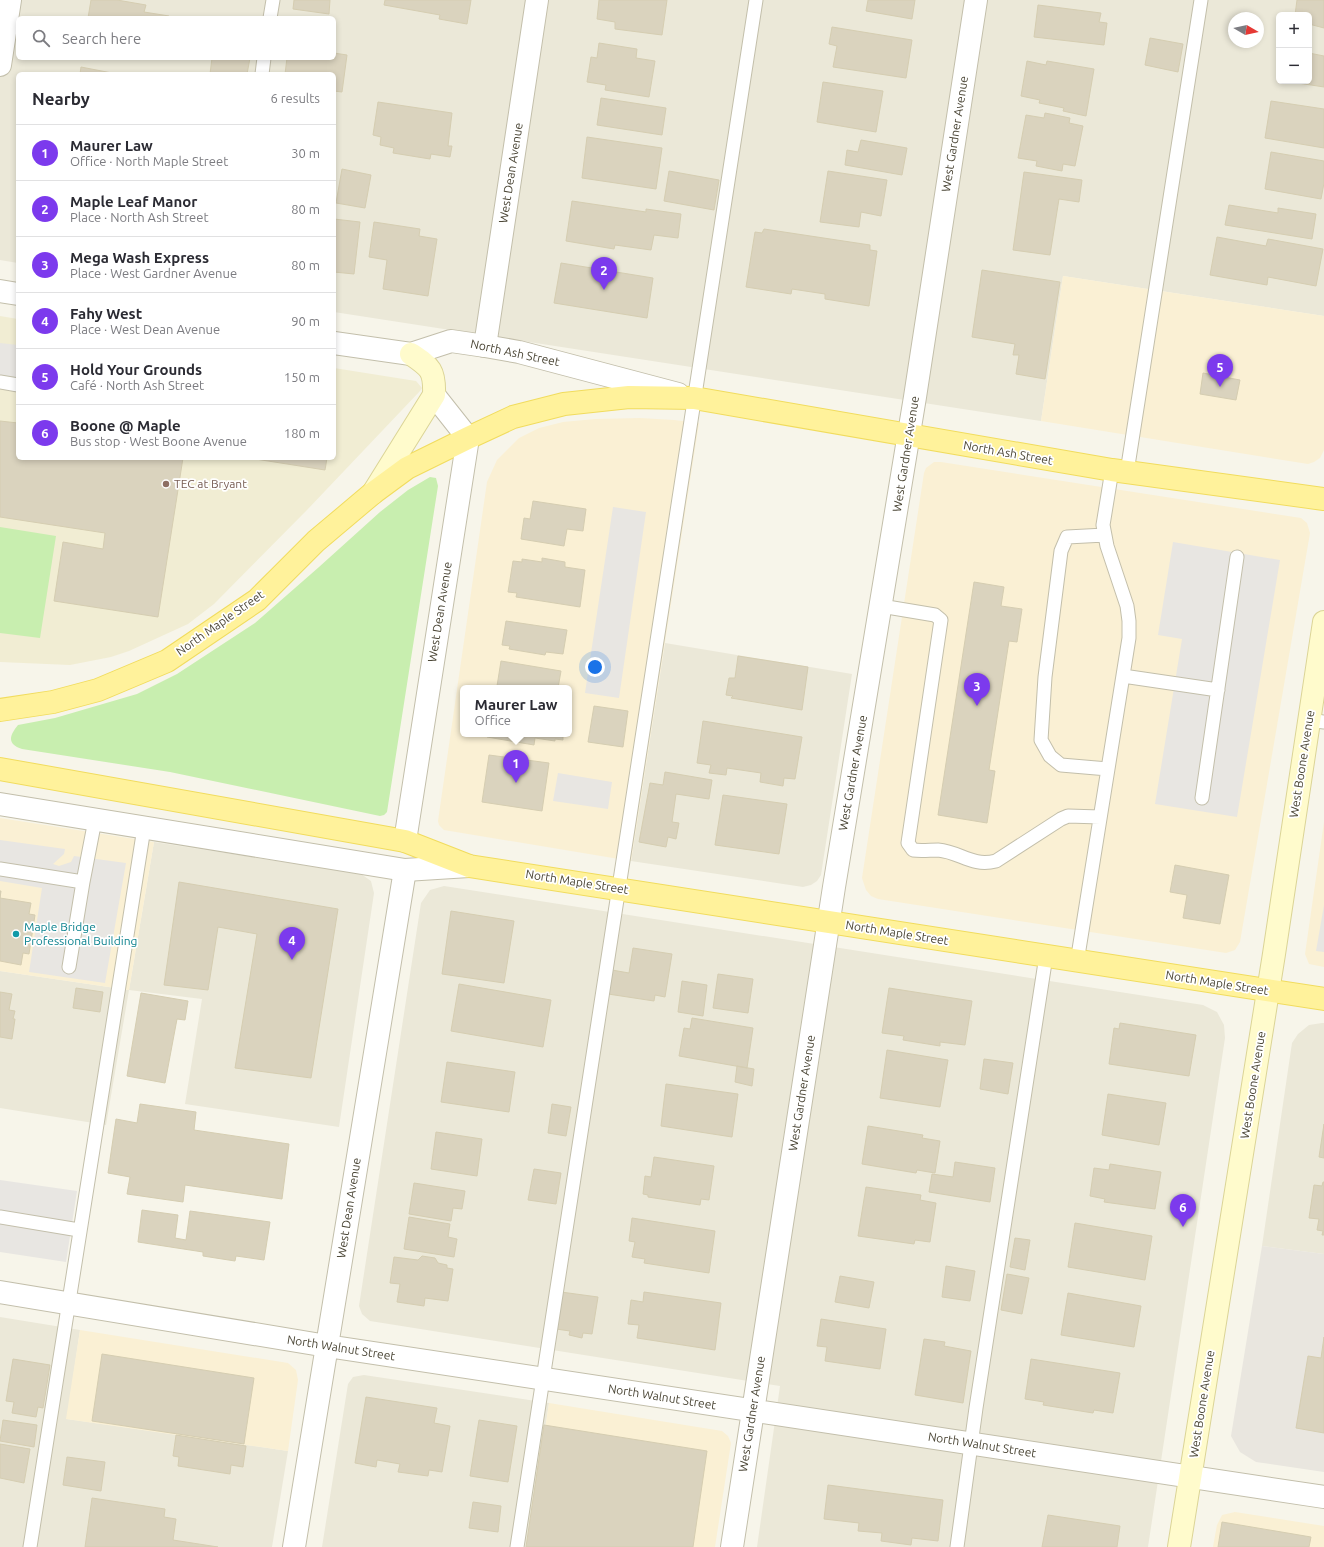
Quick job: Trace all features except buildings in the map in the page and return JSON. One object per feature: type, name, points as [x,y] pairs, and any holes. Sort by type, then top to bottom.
[{"type":"main road","points":[[373,493],[434,394],[435,380],[428,365],[411,354]]},
{"type":"main road","name":"North Ash Street","points":[[468,438],[513,417],[564,404],[629,396],[694,398],[1119,471],[1324,499]]},
{"type":"main road","name":"North Maple Street","points":[[0,710],[53,702],[98,690],[167,661],[257,600],[316,541],[373,493],[407,468],[468,438]]},
{"type":"main road","name":"West Boone Avenue","points":[[1179,1547],[1268,991],[1317,721],[1324,622]]},
{"type":"main road","name":"North Maple Street","points":[[0,768],[405,841],[469,866],[618,888],[1077,962],[1324,999]]},
{"type":"street","points":[[0,65],[10,0]]},
{"type":"street","name":"West Dean Avenue","points":[[485,346],[537,0]]},
{"type":"street","name":"West Gardner Avenue","points":[[732,1547],[828,923],[909,436],[976,0]]},
{"type":"street","points":[[0,291],[16,294]]},
{"type":"street","name":"North Ash Street","points":[[336,343],[411,354],[451,341],[485,346],[519,352],[694,398]]},
{"type":"street","points":[[434,394],[468,438]]},
{"type":"street","name":"West Dean Avenue","points":[[405,841],[468,438]]},
{"type":"street","name":"North Maple Street","points":[[0,804],[405,870],[469,866]]},
{"type":"street","name":"West Dean Avenue","points":[[294,1547],[405,870]]},
{"type":"street","name":"North Walnut Street","points":[[0,1292],[327,1346],[1324,1497]]},
{"type":"lane","points":[[270,16],[273,0]]},
{"type":"lane","points":[[517,1547],[756,0]]},
{"type":"lane","points":[[1077,962],[1129,638],[1127,606],[1104,535],[1103,525],[1119,471],[1201,0]]},
{"type":"lane","points":[[262,72],[264,60]]},
{"type":"lane","points":[[0,382],[16,384]]},
{"type":"lane","points":[[1104,535],[1067,537],[1061,551],[1046,677],[1041,740],[1050,756],[1061,765],[1108,770]]},
{"type":"lane","points":[[1202,798],[1237,557]]},
{"type":"lane","points":[[881,606],[935,615],[941,620],[908,843],[913,850],[939,850],[977,863],[987,863],[996,861],[1068,816],[1100,817]]},
{"type":"lane","points":[[1123,676],[1218,690]]},
{"type":"lane","points":[[69,967],[95,820]]},
{"type":"lane","points":[[30,1547],[67,1304],[144,828]]},
{"type":"lane","points":[[0,869],[83,882]]},
{"type":"lane","points":[[957,1547],[971,1444],[1046,956]]},
{"type":"lane","points":[[0,1217],[79,1230]]},
{"type":"shaded area","points":[[0,0],[1324,0],[1324,316],[1063,276],[1041,421],[336,312],[336,72],[16,72],[16,263],[0,260]]},
{"type":"shaded area","points":[[1063,276],[1324,316],[1324,450],[1320,458],[1308,464],[1041,421]]},
{"type":"shaded area","name":"TEC at Bryant","points":[[0,316],[16,319],[16,460],[336,460],[336,368],[416,381],[422,388],[307,510],[214,604],[188,624],[129,651],[111,657],[70,665],[0,662]]},
{"type":"shaded area","points":[[0,343],[16,345],[16,380],[0,377]]},
{"type":"shaded area","points":[[640,418],[699,423],[631,861],[444,830],[439,825],[438,821],[487,482],[497,460],[519,438],[539,428],[563,422],[596,419]]},
{"type":"shaded area","points":[[934,462],[1301,518],[1307,523],[1310,533],[1240,942],[1235,950],[1226,953],[878,899],[871,896],[866,890],[862,878],[924,473],[926,468]]},
{"type":"shaded area","points":[[613,507],[646,512],[619,698],[585,693]]},
{"type":"shaded area","points":[[1173,542],[1280,560],[1237,817],[1155,804],[1182,639],[1158,635]]},
{"type":"shaded area","points":[[665,643],[852,674],[821,875],[817,881],[811,885],[803,887],[631,861]]},
{"type":"shaded area","points":[[558,773],[612,782],[608,809],[553,801]]},
{"type":"shaded area","points":[[0,818],[154,842],[129,990],[0,971]]},
{"type":"shaded area","points":[[1324,822],[1324,967],[1309,964],[1305,954]]},
{"type":"shaded area","points":[[0,840],[65,849],[64,854],[53,864],[59,866],[71,862],[74,856],[126,863],[105,983],[29,972],[42,888],[0,881]]},
{"type":"shaded area","points":[[154,842],[361,874],[371,881],[374,893],[339,1127],[185,1104],[202,999],[129,990]]},
{"type":"shaded area","points":[[444,886],[1203,1005],[1217,1012],[1224,1025],[1225,1038],[1148,1547],[757,1547],[780,1386],[370,1321],[362,1314],[359,1306],[421,903],[430,890]]},
{"type":"shaded area","points":[[1324,905],[1324,952],[1316,951]]},
{"type":"shaded area","points":[[0,971],[129,990],[106,1125],[0,1108]]},
{"type":"shaded area","points":[[1324,1023],[1324,1254],[1262,1246],[1292,1043],[1298,1034],[1309,1025]]},
{"type":"shaded area","points":[[0,1180],[77,1191],[66,1262],[0,1252]]},
{"type":"shaded area","points":[[1262,1246],[1324,1254],[1324,1472],[1256,1462],[1240,1452],[1231,1436]]},
{"type":"shaded area","points":[[0,1317],[80,1330],[67,1419],[288,1451],[272,1547],[0,1547]]},
{"type":"shaded area","points":[[80,1330],[288,1363],[296,1370],[298,1380],[288,1451],[66,1419]]},
{"type":"shaded area","points":[[364,1375],[549,1403],[527,1547],[322,1547],[348,1384],[353,1377]]},
{"type":"shaded area","points":[[549,1403],[722,1431],[728,1436],[731,1443],[715,1547],[527,1547]]},
{"type":"shaded area","points":[[1235,1512],[1324,1526],[1324,1547],[1213,1547],[1217,1525],[1222,1515]]},
{"type":"green space","points":[[430,477],[436,478],[438,486],[387,812],[384,815],[380,816],[170,772],[22,749],[14,745],[12,742],[11,736],[18,725],[55,718],[137,694],[177,674],[255,623],[380,512],[408,490]]},
{"type":"green space","points":[[0,527],[56,536],[40,638],[0,633]]},
{"type":"place","name":"Maple Leaf Manor","points":[[604,290]]},
{"type":"place","name":"Hold Your Grounds","points":[[1220,387]]},
{"type":"place","name":"TEC at Bryant","points":[[166,484]]},
{"type":"place","name":"Mega Wash Express","points":[[977,706]]},
{"type":"place","name":"Maurer Law","points":[[516,783]]},
{"type":"place","name":"Maple Bridge Professional Building","points":[[16,934]]},
{"type":"place","name":"Fahy West","points":[[292,960]]},
{"type":"place","name":"Boone @ Maple","points":[[1183,1227]]}]
